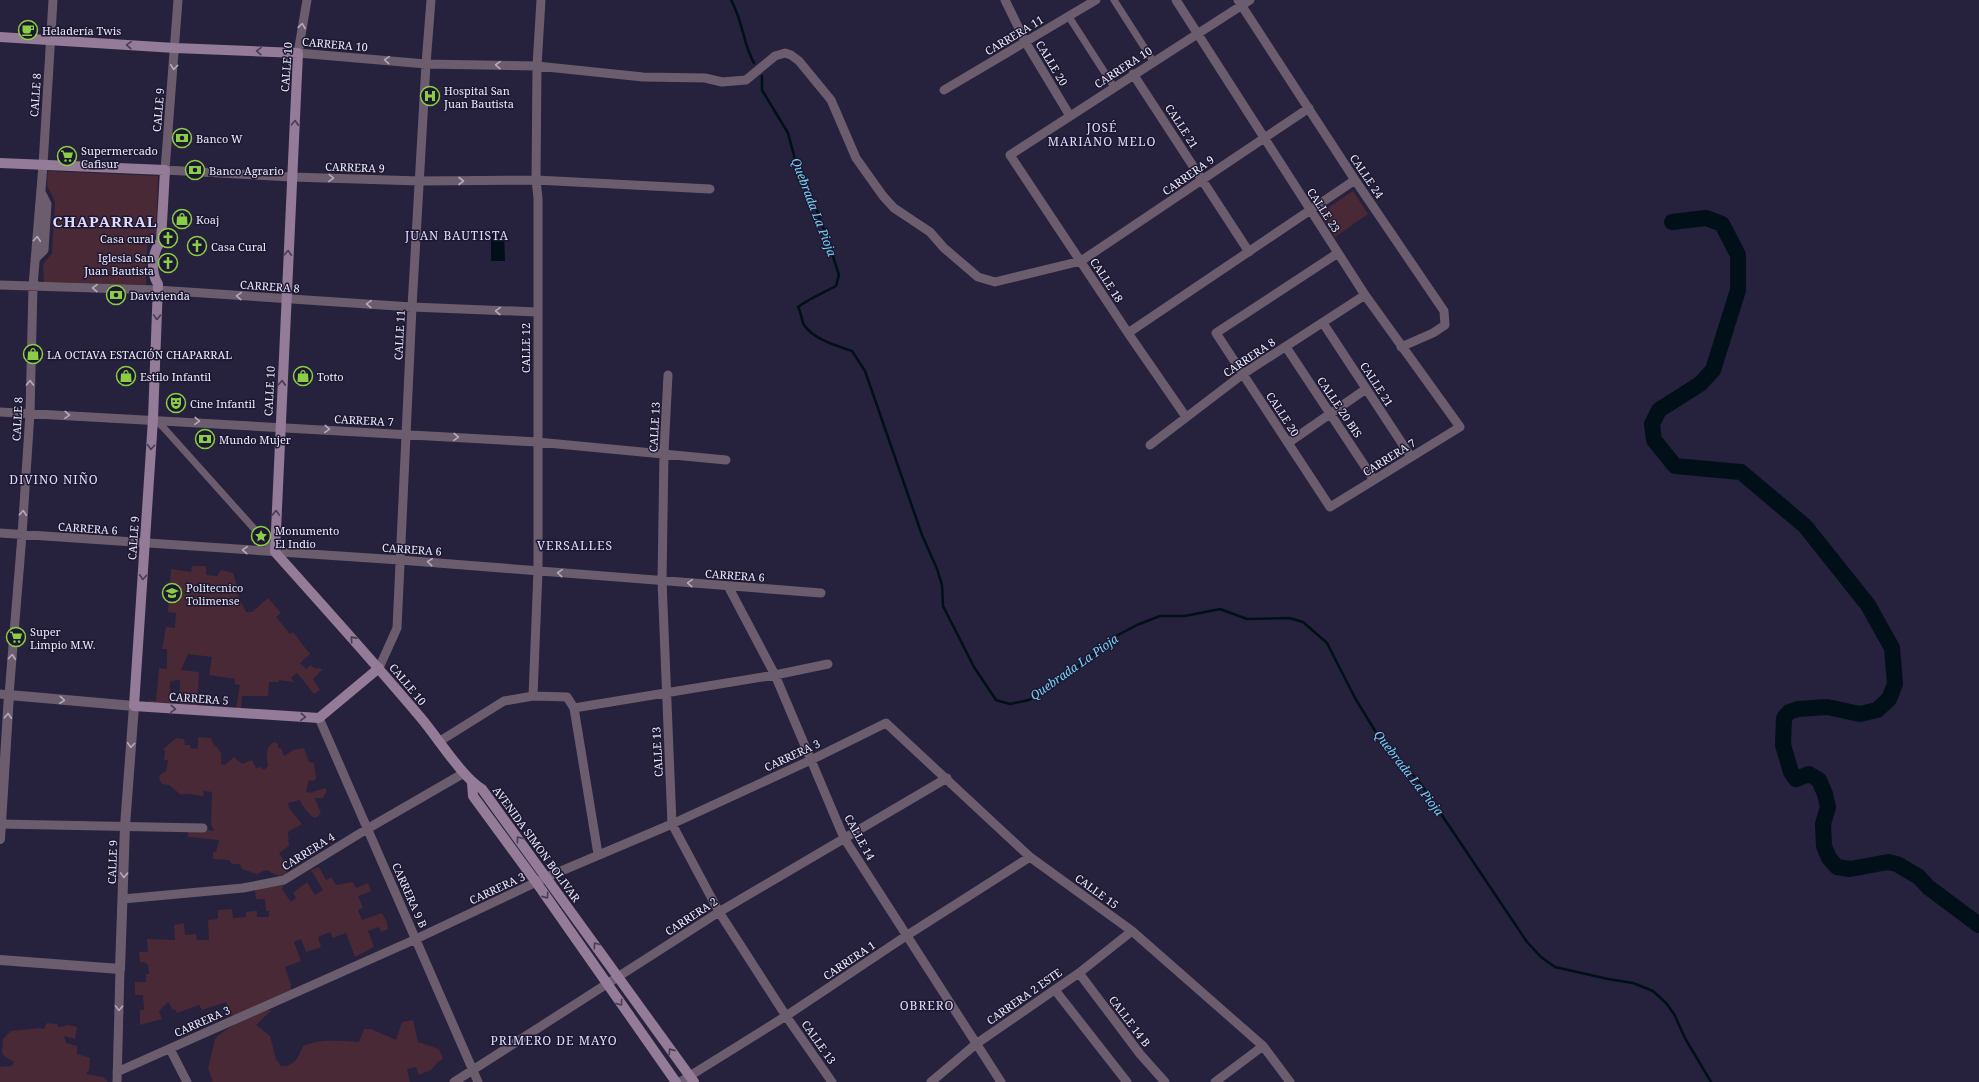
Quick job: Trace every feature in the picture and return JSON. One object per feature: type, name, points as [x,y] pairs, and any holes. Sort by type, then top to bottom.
[{"type":"main road","name":"CARRERA 10","points":[[0,37],[176,48],[298,53]]},
{"type":"main road","name":"CALLE 10","points":[[298,53],[274,552],[379,668],[440,741],[472,783]]},
{"type":"main road","name":"CARRERA 9","points":[[0,163],[165,170]]},
{"type":"main road","name":"CALLE 9","points":[[134,706],[153,419],[158,290],[158,284],[154,277],[154,250],[161,241],[165,170]]},
{"type":"main road","points":[[319,718],[379,668]]},
{"type":"main road","name":"CARRERA 5","points":[[134,706],[319,718]]},
{"type":"main road","points":[[472,783],[473,796],[536,882],[676,1082]]},
{"type":"main road","name":"AVENIDA SIMON BOLIVAR","points":[[472,783],[482,789],[692,1079]]},
{"type":"street","name":"CALLE 8","points":[[0,839],[4,695],[22,535],[30,413],[33,286],[54,0]]},
{"type":"street","name":"CALLE 9","points":[[165,170],[176,48],[178,0]]},
{"type":"street","name":"CALLE 10","points":[[298,53],[307,0]]},
{"type":"street","name":"CALLE 11","points":[[379,668],[397,628],[412,307],[431,0]]},
{"type":"street","name":"CALLE 12","points":[[533,696],[538,571],[538,198],[536,180],[537,66],[541,0]]},
{"type":"street","name":"CALLE 20","points":[[1005,0],[1026,43],[1070,116]]},
{"type":"street","name":"CARRERA 11","points":[[944,90],[1026,43],[1096,0]]},
{"type":"street","points":[[1114,0],[1153,61]]},
{"type":"street","name":"CALLE 23","points":[[1176,0],[1265,137],[1310,211],[1401,347],[1460,427]]},
{"type":"street","name":"CARRERA 10","points":[[1010,155],[1239,3],[1250,0]]},
{"type":"street","name":"CALLE 24","points":[[1239,3],[1355,180],[1444,311],[1445,325],[1433,333],[1401,347]]},
{"type":"street","points":[[1069,16],[1114,87]]},
{"type":"street","name":"CARRERA 10","points":[[298,53],[426,64],[537,66],[643,77],[705,78],[722,82],[746,80],[775,56],[785,54],[791,55],[799,61],[831,100],[856,158],[872,184],[894,208],[930,232],[944,248],[978,277],[995,282],[1081,261]]},
{"type":"street","name":"CALLE 21","points":[[1133,74],[1249,252]]},
{"type":"street","name":"CARRERA 9","points":[[1081,261],[1309,108]]},
{"type":"street","name":"CALLE 18","points":[[1010,155],[1128,333],[1186,417]]},
{"type":"street","name":"CARRERA 9","points":[[165,170],[292,177],[420,181],[536,180],[710,189]]},
{"type":"street","points":[[1128,333],[1355,180]]},
{"type":"street","name":"CALLE 20","points":[[1330,507],[1216,333],[1338,253]]},
{"type":"street","name":"CARRERA 8","points":[[0,285],[158,290],[412,307],[537,312]]},
{"type":"street","name":"CARRERA 8","points":[[1150,445],[1243,374],[1366,295]]},
{"type":"street","name":"CALLE 21","points":[[1323,323],[1411,457]]},
{"type":"street","name":"CALLE 20 BIS","points":[[1286,347],[1374,480]]},
{"type":"street","name":"CALLE 13","points":[[668,375],[664,452],[662,581],[672,824],[719,912],[786,1016],[832,1082]]},
{"type":"street","points":[[1288,443],[1366,389]]},
{"type":"street","name":"CARRERA 7","points":[[0,412],[279,426],[537,442],[664,452],[726,460]]},
{"type":"street","points":[[153,419],[163,427],[274,552]]},
{"type":"street","name":"CARRERA 7","points":[[1330,507],[1460,427]]},
{"type":"street","name":"CARRERA 6","points":[[0,533],[145,544],[400,560],[821,593]]},
{"type":"street","name":"CALLE 14","points":[[728,586],[775,675],[844,838],[1001,1082]]},
{"type":"street","points":[[574,708],[775,675],[828,664]]},
{"type":"street","name":"CARRERA 5","points":[[4,695],[134,706]]},
{"type":"street","points":[[440,741],[504,701],[533,696],[567,697],[574,708],[598,854]]},
{"type":"street","name":"CALLE 9","points":[[117,1082],[125,826],[134,706]]},
{"type":"street","name":"CARRERA 9 B","points":[[319,718],[478,1082]]},
{"type":"street","name":"CARRERA 3","points":[[117,1072],[416,939],[598,854],[672,824],[886,723]]},
{"type":"street","name":"CALLE 15","points":[[886,723],[1030,857],[1132,931],[1263,1046],[1290,1082]]},
{"type":"street","name":"CARRERA 4","points":[[123,899],[243,888],[284,880],[367,829],[464,773]]},
{"type":"street","name":"CARRERA 2","points":[[454,1082],[474,1071],[719,912],[946,778]]},
{"type":"street","points":[[1,824],[203,828]]},
{"type":"street","name":"CARRERA 1","points":[[680,1082],[692,1079],[906,936],[1030,857]]},
{"type":"street","name":"CARRERA 2 ESTE","points":[[931,1082],[976,1044],[1079,973],[1132,931]]},
{"type":"street","points":[[0,960],[120,969]]},
{"type":"street","name":"CALLE 14 B","points":[[1079,973],[1140,1054],[1165,1082]]},
{"type":"street","points":[[1055,990],[1127,1082]]},
{"type":"street","points":[[1215,1082],[1263,1046]]},
{"type":"street","points":[[170,1049],[186,1082]]},
{"type":"shaded area","points":[[48,171],[158,176],[156,234],[147,246],[146,285],[44,282],[43,264],[52,253],[55,202],[47,185]]},
{"type":"shaded area","points":[[1353,191],[1368,214],[1335,237],[1319,214]]},
{"type":"shaded area","points":[[491,234],[504,234],[505,261],[491,261]]},
{"type":"shaded area","points":[[192,566],[206,566],[206,575],[217,576],[221,570],[233,573],[237,586],[235,589],[246,612],[252,612],[268,598],[281,613],[276,617],[290,634],[293,632],[310,654],[300,663],[306,669],[311,665],[314,668],[323,669],[313,679],[320,690],[314,694],[297,673],[291,678],[294,682],[279,680],[279,682],[269,682],[268,696],[242,696],[241,709],[236,709],[240,685],[235,684],[235,679],[209,675],[212,657],[188,654],[181,670],[199,672],[197,706],[179,704],[180,680],[170,681],[170,703],[149,702],[148,700],[156,701],[159,668],[167,669],[167,649],[162,649],[166,627],[175,628],[176,613],[168,612],[171,569],[191,572]]},
{"type":"shaded area","points":[[198,737],[211,738],[214,746],[217,747],[221,753],[221,764],[225,765],[234,757],[242,764],[252,760],[256,768],[260,767],[264,770],[268,766],[267,756],[269,747],[274,742],[278,744],[278,748],[281,748],[284,756],[293,750],[304,748],[309,762],[314,763],[316,779],[313,781],[309,780],[306,791],[309,793],[325,788],[327,791],[323,798],[315,798],[321,814],[315,818],[311,816],[303,807],[300,800],[288,803],[289,808],[302,824],[288,832],[289,846],[279,853],[286,864],[286,874],[278,875],[266,870],[257,874],[242,869],[240,864],[232,864],[229,860],[213,859],[213,852],[216,852],[219,840],[188,837],[188,828],[214,831],[211,824],[212,792],[203,791],[204,796],[189,794],[181,795],[169,785],[162,784],[159,779],[160,775],[166,771],[168,760],[164,760],[165,750],[162,750],[176,738],[184,739],[185,745],[190,745],[191,749],[197,748],[198,750]]},
{"type":"shaded area","points":[[319,867],[326,880],[331,877],[336,885],[353,882],[356,888],[368,883],[371,891],[358,896],[363,908],[358,910],[362,920],[382,913],[387,922],[388,929],[381,932],[379,927],[368,931],[374,947],[355,957],[346,933],[333,938],[330,932],[318,937],[321,947],[306,952],[301,939],[294,942],[301,961],[285,967],[291,985],[291,990],[234,1016],[230,1014],[226,1002],[202,1010],[199,1005],[177,1013],[168,1002],[159,1011],[162,1019],[140,1025],[140,1010],[144,1010],[143,995],[135,995],[135,982],[146,982],[146,974],[149,974],[148,965],[144,962],[140,962],[139,952],[148,952],[147,939],[175,940],[174,925],[184,923],[185,935],[196,934],[197,940],[209,940],[208,920],[218,919],[218,910],[232,909],[233,918],[246,917],[246,912],[257,911],[257,917],[269,917],[269,911],[266,911],[265,899],[256,899],[255,890],[284,885],[282,889],[291,902],[296,898],[293,893],[307,882],[315,895],[323,890],[311,870]]},
{"type":"shaded area","points":[[272,1010],[256,1025],[270,1036],[276,1059],[281,1066],[286,1066],[293,1063],[300,1054],[303,1046],[311,1043],[325,1041],[359,1042],[364,1029],[371,1029],[396,1040],[402,1022],[413,1020],[418,1042],[439,1049],[443,1059],[431,1070],[419,1075],[416,1067],[407,1069],[410,1082],[210,1082],[213,1081],[208,1069],[215,1039],[243,1019],[257,1013]]},
{"type":"shaded area","points":[[47,1023],[57,1024],[59,1027],[69,1025],[77,1027],[75,1039],[64,1036],[66,1043],[77,1046],[77,1054],[90,1058],[89,1070],[86,1074],[103,1077],[108,1082],[0,1082],[0,1067],[12,1066],[14,1062],[4,1056],[2,1052],[3,1039],[11,1031],[39,1028],[44,1029]]},
{"type":"waterway","name":"Quebrada La Pioja","points":[[731,0],[738,16],[747,48],[754,63]]},
{"type":"waterway","name":"Quebrada La Pioja","points":[[762,76],[762,90],[788,133],[796,163],[808,187],[839,275],[836,286],[798,307],[803,323],[808,330],[819,338],[852,351],[865,371],[922,535],[937,569],[942,585],[943,606],[974,667],[996,700],[1010,704],[1029,700],[1065,677],[1116,636],[1137,625],[1160,616],[1185,616],[1220,609],[1247,619],[1289,618],[1303,622],[1327,643],[1355,698],[1377,734],[1421,784],[1527,942],[1541,957],[1555,967],[1633,983],[1653,991],[1666,1003],[1674,1014],[1686,1040],[1711,1082]]},
{"type":"waterway","points":[[1672,222],[1706,218],[1722,224],[1738,255],[1738,290],[1713,370],[1700,384],[1659,410],[1652,424],[1654,440],[1675,466],[1741,472],[1805,526],[1868,605],[1892,648],[1895,684],[1889,699],[1877,710],[1860,714],[1827,707],[1798,709],[1789,712],[1784,718],[1783,745],[1791,772],[1796,779],[1809,774],[1819,780],[1825,794],[1828,807],[1823,824],[1824,846],[1829,858],[1837,867],[1850,869],[1888,862],[1897,864],[1919,877],[1928,887],[1979,925]]},
{"type":"place","name":"Heladería Twis","points":[[28,30]]},
{"type":"place","name":"Hospital San Juan Bautista","points":[[430,96]]},
{"type":"place","name":"Banco W","points":[[182,138]]},
{"type":"place","name":"Supermercado Cafisur","points":[[67,156]]},
{"type":"place","name":"Banco Agrario","points":[[195,170]]},
{"type":"place","name":"Koaj","points":[[182,219]]},
{"type":"place","name":"Casa cural","points":[[168,238]]},
{"type":"place","name":"Casa Cural","points":[[197,246]]},
{"type":"place","name":"Iglesia San Juan Bautista","points":[[168,263]]},
{"type":"place","name":"Davivienda","points":[[116,295]]},
{"type":"place","name":"LA OCTAVA ESTACIÓN CHAPARRAL","points":[[33,354]]},
{"type":"place","name":"Estilo Infantil","points":[[126,376]]},
{"type":"place","name":"Totto","points":[[303,376]]},
{"type":"place","name":"Cine Infantil","points":[[176,403]]},
{"type":"place","name":"Mundo Mujer","points":[[205,439]]},
{"type":"place","name":"Monumento El Indio","points":[[261,536]]},
{"type":"place","name":"Politecnico Tolimense","points":[[172,593]]},
{"type":"place","name":"Super Limpio M.W.","points":[[16,637]]},
{"type":"district","name":"JOSÉ MARIANO MELO","points":[[1102,134]]},
{"type":"district","name":"CHAPARRAL","points":[[105,221]]},
{"type":"district","name":"JUAN BAUTISTA","points":[[457,235]]},
{"type":"district","name":"DIVINO NIÑO","points":[[54,479]]},
{"type":"district","name":"VERSALLES","points":[[575,545]]},
{"type":"district","name":"OBRERO","points":[[927,1005]]},
{"type":"district","name":"PRIMERO DE MAYO","points":[[554,1040]]}]
